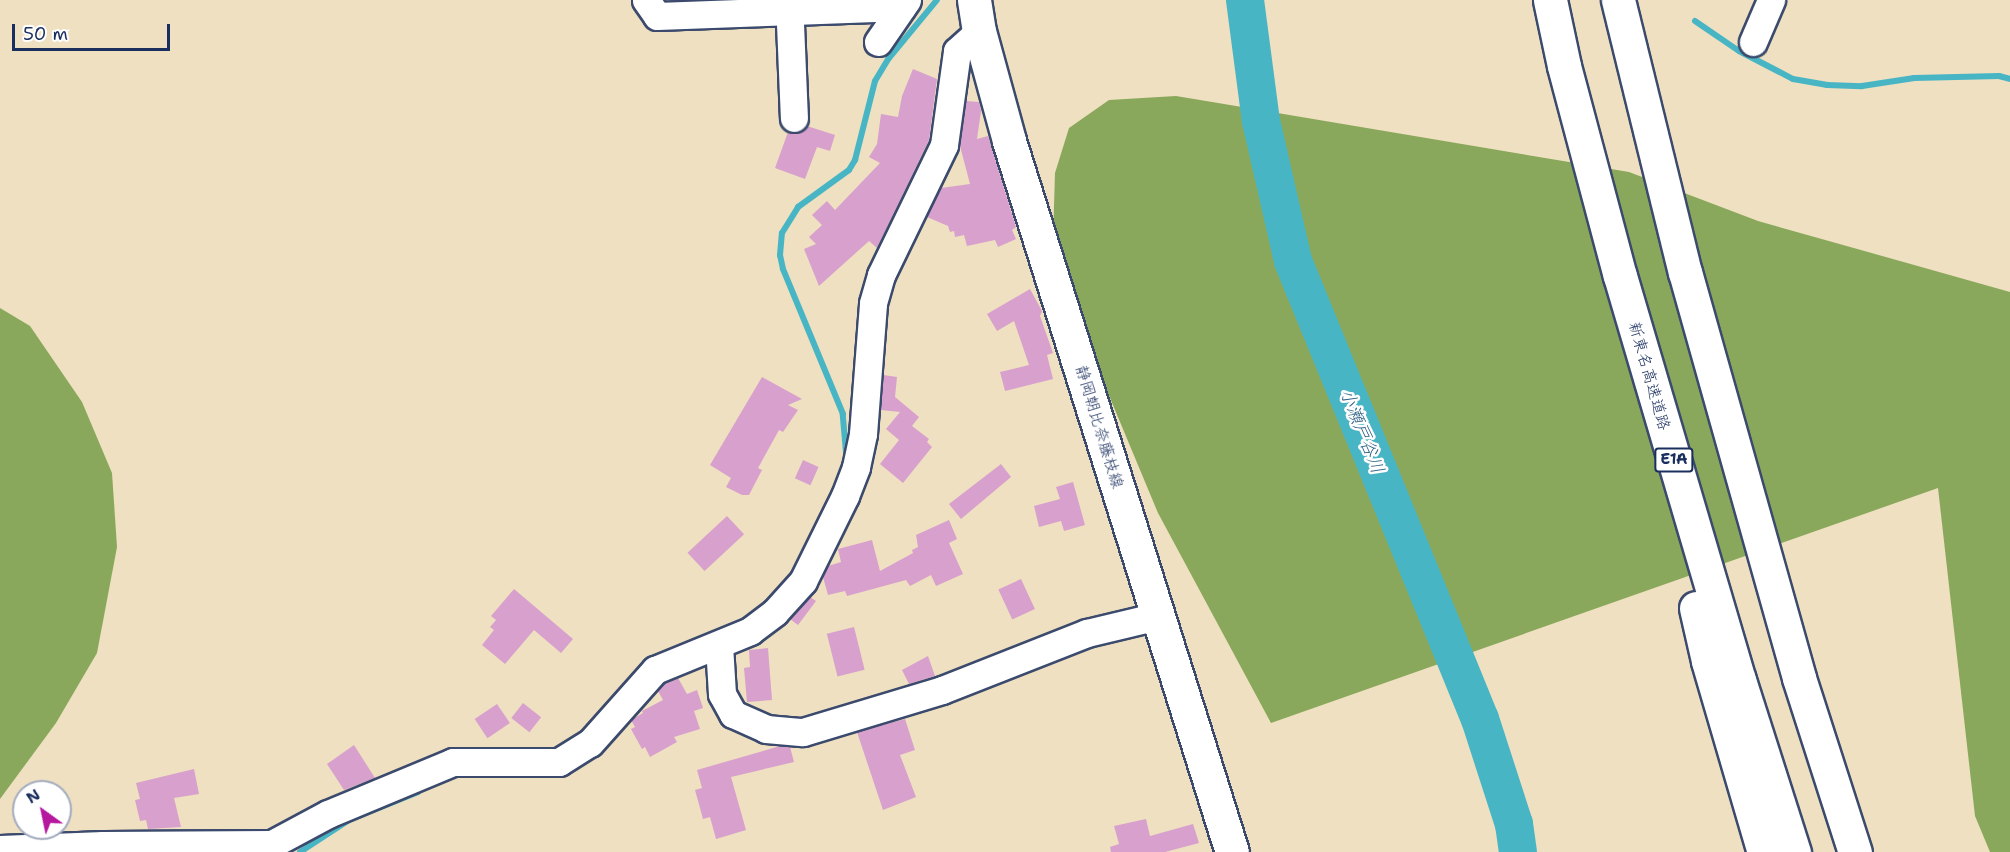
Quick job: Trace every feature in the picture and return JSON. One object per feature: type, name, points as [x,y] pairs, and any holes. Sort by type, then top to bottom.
[{"type":"main road","name":"新東名高速道路","points":[[1550,0],[1564,66],[1620,276],[1738,680],[1794,852]]},
{"type":"main road","points":[[1618,0],[1685,272],[1793,656],[1855,852]]},
{"type":"main road","name":"静岡朝比奈藤枝線","points":[[976,16],[1012,152],[1232,852]]},
{"type":"main road","points":[[1620,276],[1708,661],[1764,852]]},
{"type":"street","points":[[646,0],[657,16],[789,5],[905,3]]},
{"type":"street","points":[[1753,42],[1772,0]]},
{"type":"street","points":[[878,42],[905,3]]},
{"type":"street","points":[[789,5],[794,118]]},
{"type":"street","points":[[0,849],[103,845],[272,844],[328,814],[453,762],[559,762],[590,743],[655,670],[750,632],[775,612],[803,581],[845,496],[856,467],[863,434],[873,303],[881,275],[944,145],[957,51],[976,16]]},
{"type":"street","points":[[718,645],[722,694],[733,714],[766,729],[803,732],[942,690],[1087,633],[1158,616]]},
{"type":"green space","points":[[1176,96],[1629,172],[1758,221],[2010,292],[2010,852],[1990,852],[1975,816],[1938,488],[1271,723],[1158,513],[1065,290],[1053,239],[1055,173],[1069,128],[1109,100]]},
{"type":"green space","points":[[0,308],[30,326],[82,402],[112,473],[117,547],[97,653],[56,723],[0,799]]},
{"type":"building","points":[[913,69],[937,79],[929,140],[877,248],[869,241],[819,286],[804,249],[816,244],[809,237],[822,225],[812,215],[827,201],[835,210],[880,163],[869,157],[877,144],[881,114],[898,117],[902,96]]},
{"type":"building","points":[[966,101],[979,102],[981,111],[977,139],[988,136],[1016,227],[1012,230],[1016,239],[998,247],[995,240],[967,246],[964,235],[955,237],[954,231],[950,232],[948,226],[927,217],[941,188],[970,184],[960,146]]},
{"type":"building","points":[[807,126],[835,135],[830,151],[817,147],[805,179],[775,168],[788,132],[795,134]]},
{"type":"building","points":[[1030,289],[1042,311],[1040,316],[1053,353],[1047,355],[1053,379],[1005,391],[1000,372],[1029,365],[1014,321],[997,331],[987,314]]},
{"type":"building","points":[[883,375],[897,377],[895,397],[919,417],[912,426],[929,439],[927,442],[932,447],[903,483],[880,464],[899,440],[886,429],[900,412],[881,410]]},
{"type":"building","points":[[762,377],[802,399],[788,405],[798,410],[783,432],[779,430],[758,468],[762,470],[749,495],[742,495],[726,487],[731,478],[710,465]]},
{"type":"building","points":[[803,460],[819,467],[810,485],[795,478]]},
{"type":"building","points":[[1001,464],[1011,477],[961,519],[949,504]]},
{"type":"building","points":[[1073,482],[1085,525],[1064,531],[1061,521],[1039,527],[1034,506],[1060,499],[1056,487]]},
{"type":"building","points":[[727,516],[744,534],[705,571],[688,553]]},
{"type":"building","points":[[949,520],[957,539],[949,543],[963,574],[936,586],[931,575],[910,586],[906,580],[847,596],[845,591],[828,595],[823,577],[828,566],[841,562],[838,549],[872,540],[880,571],[913,553],[912,550],[918,547],[916,535]]},
{"type":"building","points":[[1021,579],[1035,609],[1012,619],[998,590]]},
{"type":"building","points":[[514,589],[573,639],[561,653],[534,630],[505,664],[482,645],[494,630],[490,627],[496,620],[491,616]]},
{"type":"building","points":[[810,597],[816,601],[798,625],[790,619]]},
{"type":"building","points":[[854,627],[865,670],[837,676],[827,634]]},
{"type":"building","points":[[768,648],[772,700],[747,702],[744,668],[750,667],[749,650]]},
{"type":"building","points":[[928,656],[935,676],[909,684],[902,670]]},
{"type":"building","points":[[678,678],[687,694],[697,690],[703,708],[694,711],[700,729],[674,737],[677,742],[650,757],[645,747],[642,749],[631,729],[635,727],[631,720],[643,713],[642,711],[663,700],[658,691],[664,683]]},
{"type":"building","points":[[523,703],[541,717],[529,732],[511,718]]},
{"type":"building","points":[[497,704],[510,723],[487,738],[475,719]]},
{"type":"building","points":[[905,719],[915,750],[900,755],[916,797],[883,810],[857,732]]},
{"type":"building","points":[[354,745],[375,778],[344,790],[327,764]]},
{"type":"building","points":[[780,746],[790,747],[794,762],[731,777],[746,830],[716,839],[710,817],[703,819],[695,790],[702,788],[697,770]]},
{"type":"building","points":[[194,769],[199,794],[174,798],[181,827],[148,829],[146,820],[140,821],[135,800],[140,799],[136,783]]},
{"type":"building","points":[[1146,819],[1150,836],[1193,824],[1199,843],[1165,852],[1111,852],[1110,847],[1119,844],[1114,826]]},
{"type":"waterway","points":[[846,452],[843,414],[783,269],[780,255],[782,233],[798,207],[849,170],[855,160],[875,81],[889,58],[937,0]]},
{"type":"waterway","name":"小瀬戸谷川","points":[[1245,0],[1261,121],[1293,261],[1480,719],[1514,824],[1518,852]]},
{"type":"waterway","points":[[1695,21],[1739,51],[1793,79],[1827,85],[1862,86],[1914,78],[1999,76],[2010,79]]},
{"type":"waterway","points":[[300,852],[349,820],[418,792],[423,787]]}]
